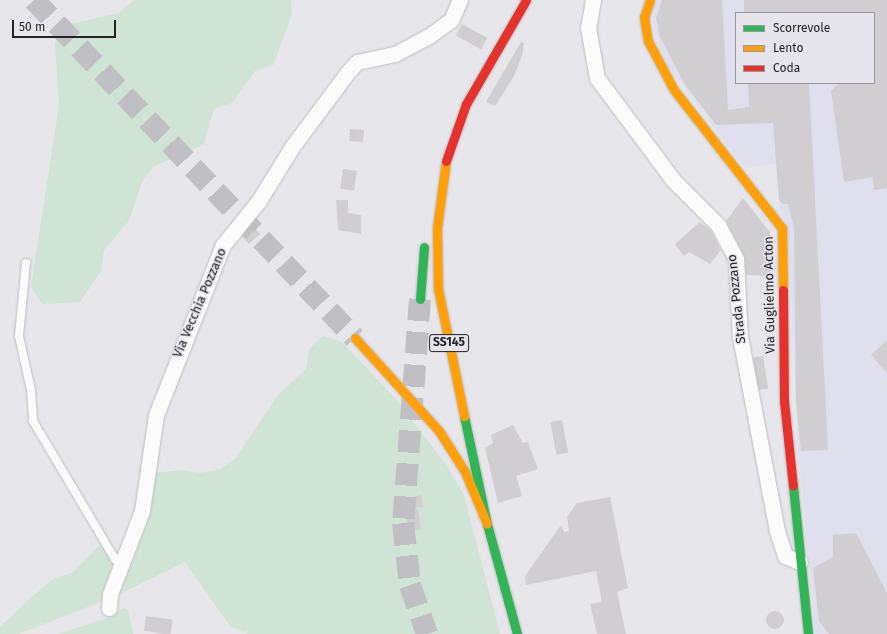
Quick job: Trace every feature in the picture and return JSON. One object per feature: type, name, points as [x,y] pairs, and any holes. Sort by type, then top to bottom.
[{"type":"main road","name":"SS145","points":[[420,299],[430,212],[466,104],[526,0]]},
{"type":"main road","name":"Via Guglielmo Acton","points":[[650,0],[644,17],[648,41],[674,90],[782,228],[784,401],[808,634]]},
{"type":"main road","name":"SS145","points":[[446,161],[437,228],[438,289],[486,524],[517,634]]},
{"type":"main road","points":[[355,338],[439,431],[465,472],[486,524]]},
{"type":"street","name":"Via Vecchia Pozzano","points":[[109,608],[142,511],[156,415],[223,245],[258,202],[292,147],[357,62],[395,54],[429,36],[451,20],[460,0]]},
{"type":"street","name":"Strada Pozzano","points":[[592,0],[588,27],[597,78],[672,180],[718,225],[736,259],[740,337],[776,531],[785,556],[800,562]]},
{"type":"lane","points":[[26,263],[19,336],[31,390],[33,421],[115,559],[126,557]]},
{"type":"shaded area","points":[[655,0],[887,0],[887,634],[816,634],[798,451],[788,230],[779,206],[776,164],[744,167],[665,62],[653,22]]},
{"type":"green space","points":[[134,0],[291,0],[292,14],[273,65],[255,71],[232,103],[214,109],[204,144],[153,167],[142,182],[129,221],[104,250],[101,271],[80,302],[42,304],[31,287],[59,105],[55,44],[62,26],[119,13]]},
{"type":"green space","points":[[323,336],[342,342],[394,397],[446,464],[464,495],[500,634],[249,634],[230,626],[185,562],[116,596],[18,634],[0,634],[0,627],[25,603],[53,579],[72,573],[99,546],[134,562],[154,473],[181,470],[200,473],[220,469],[235,459],[278,395],[306,369],[309,349]]},
{"type":"green space","points":[[124,608],[128,610],[133,634],[58,634],[108,618]]},
{"type":"building","points":[[662,0],[722,0],[728,110],[749,107],[748,84],[809,84],[828,450],[801,451],[796,400],[794,228],[788,204],[782,204],[779,199],[773,123],[716,125],[684,83],[660,37],[656,18]]},
{"type":"building","points":[[744,0],[887,0],[887,188],[874,190],[873,177],[844,182],[831,91],[838,84],[875,84],[875,12],[744,12]]},
{"type":"building","points":[[462,24],[487,38],[481,49],[456,35]]},
{"type":"building","points":[[521,42],[524,43],[522,56],[514,76],[495,106],[486,102]]},
{"type":"building","points":[[350,129],[364,130],[363,142],[349,141]]},
{"type":"building","points":[[343,169],[357,171],[354,191],[340,189]]},
{"type":"building","points":[[743,198],[770,232],[771,276],[746,275],[744,255],[726,221]]},
{"type":"building","points":[[336,200],[348,200],[348,213],[361,215],[361,234],[338,230]]},
{"type":"building","points":[[700,222],[711,231],[721,250],[710,264],[689,252],[684,256],[675,244]]},
{"type":"building","points":[[252,225],[260,234],[249,244],[241,235]]},
{"type":"building","points":[[887,340],[887,373],[871,355]]},
{"type":"building","points":[[763,356],[768,389],[758,390],[753,358]]},
{"type":"building","points":[[562,420],[568,452],[557,455],[550,422]]},
{"type":"building","points":[[513,425],[523,443],[528,442],[538,469],[516,476],[522,496],[498,503],[485,448],[493,443],[491,435]]},
{"type":"building","points":[[421,495],[423,507],[410,509],[407,498]]},
{"type":"building","points":[[610,497],[628,588],[617,592],[626,634],[597,634],[590,604],[602,602],[596,571],[526,585],[525,576],[561,525],[564,532],[569,531],[567,517],[577,503]]},
{"type":"building","points":[[418,509],[421,530],[408,532],[405,511]]},
{"type":"building","points":[[856,533],[887,593],[887,634],[829,634],[819,621],[813,568],[833,557],[833,535]]},
{"type":"building","points":[[775,611],[781,614],[784,620],[781,626],[775,629],[769,626],[766,620],[769,614]]},
{"type":"building","points":[[146,616],[173,620],[171,634],[144,631]]},
{"type":"tunnel","points":[[34,0],[355,338]]},
{"type":"tunnel","points":[[420,299],[403,523],[410,585],[427,634]]},
{"type":"traffic: fast","points":[[420,299],[424,247]]},
{"type":"traffic: fast","points":[[464,416],[487,524],[517,634]]},
{"type":"traffic: fast","points":[[793,486],[808,634]]},
{"type":"traffic: slow","points":[[650,0],[644,17],[648,41],[674,90],[782,228],[783,290]]},
{"type":"traffic: slow","points":[[446,161],[437,228],[438,289],[464,416]]},
{"type":"traffic: slow","points":[[355,338],[439,431],[465,472],[487,524]]},
{"type":"traffic: jam","points":[[446,161],[466,104],[526,0]]},
{"type":"traffic: jam","points":[[783,290],[784,401],[793,486]]}]
